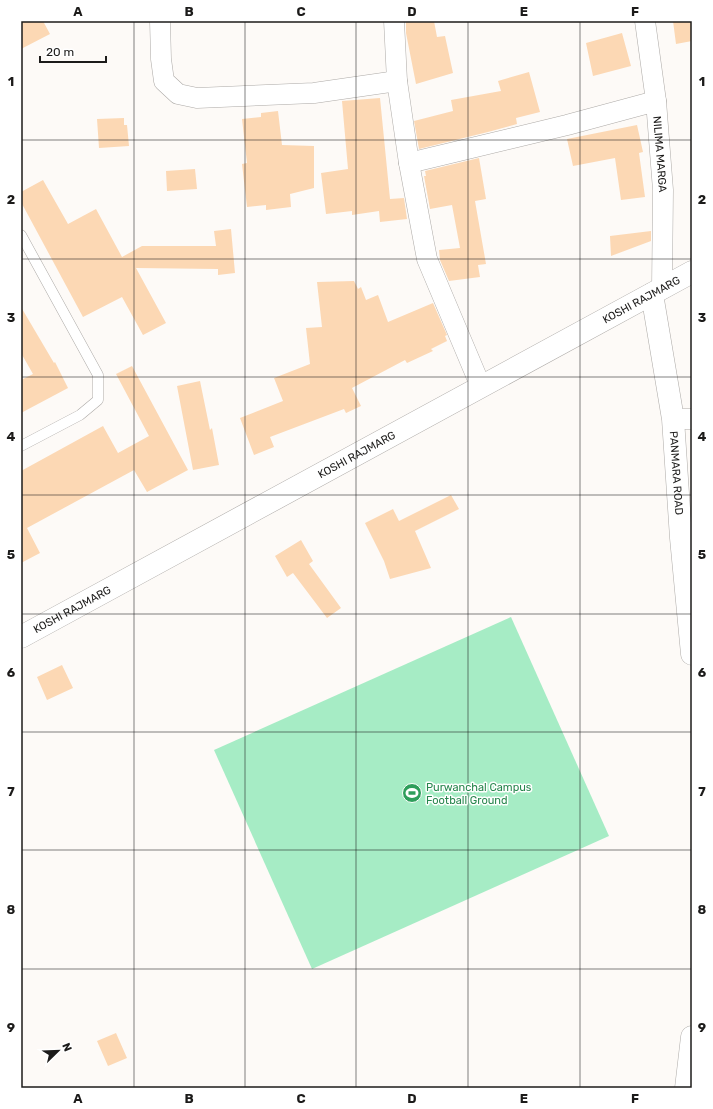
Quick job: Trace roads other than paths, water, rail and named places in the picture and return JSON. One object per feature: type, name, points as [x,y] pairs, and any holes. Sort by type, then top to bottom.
[{"type":"main road","name":"KOSHI RAJMARG","points":[[21,637],[692,272]]},
{"type":"main road","name":"PANMARA ROAD","points":[[657,291],[683,419],[682,538],[692,654]]},
{"type":"main road","points":[[686,1088],[692,1037]]},
{"type":"street","points":[[160,21],[161,59],[164,81],[178,94],[197,98],[314,93],[396,80]]},
{"type":"street","points":[[394,21],[396,80],[409,163],[427,259],[481,388]]},
{"type":"street","name":"NILIMA MARGA","points":[[645,21],[656,101],[663,190],[657,291]]},
{"type":"street","points":[[409,163],[567,125],[656,101]]},
{"type":"lane","points":[[21,235],[98,375],[98,400],[80,415],[21,446]]},
{"type":"place","name":"Purwanchal Campus Football Ground","points":[[412,793]]}]
